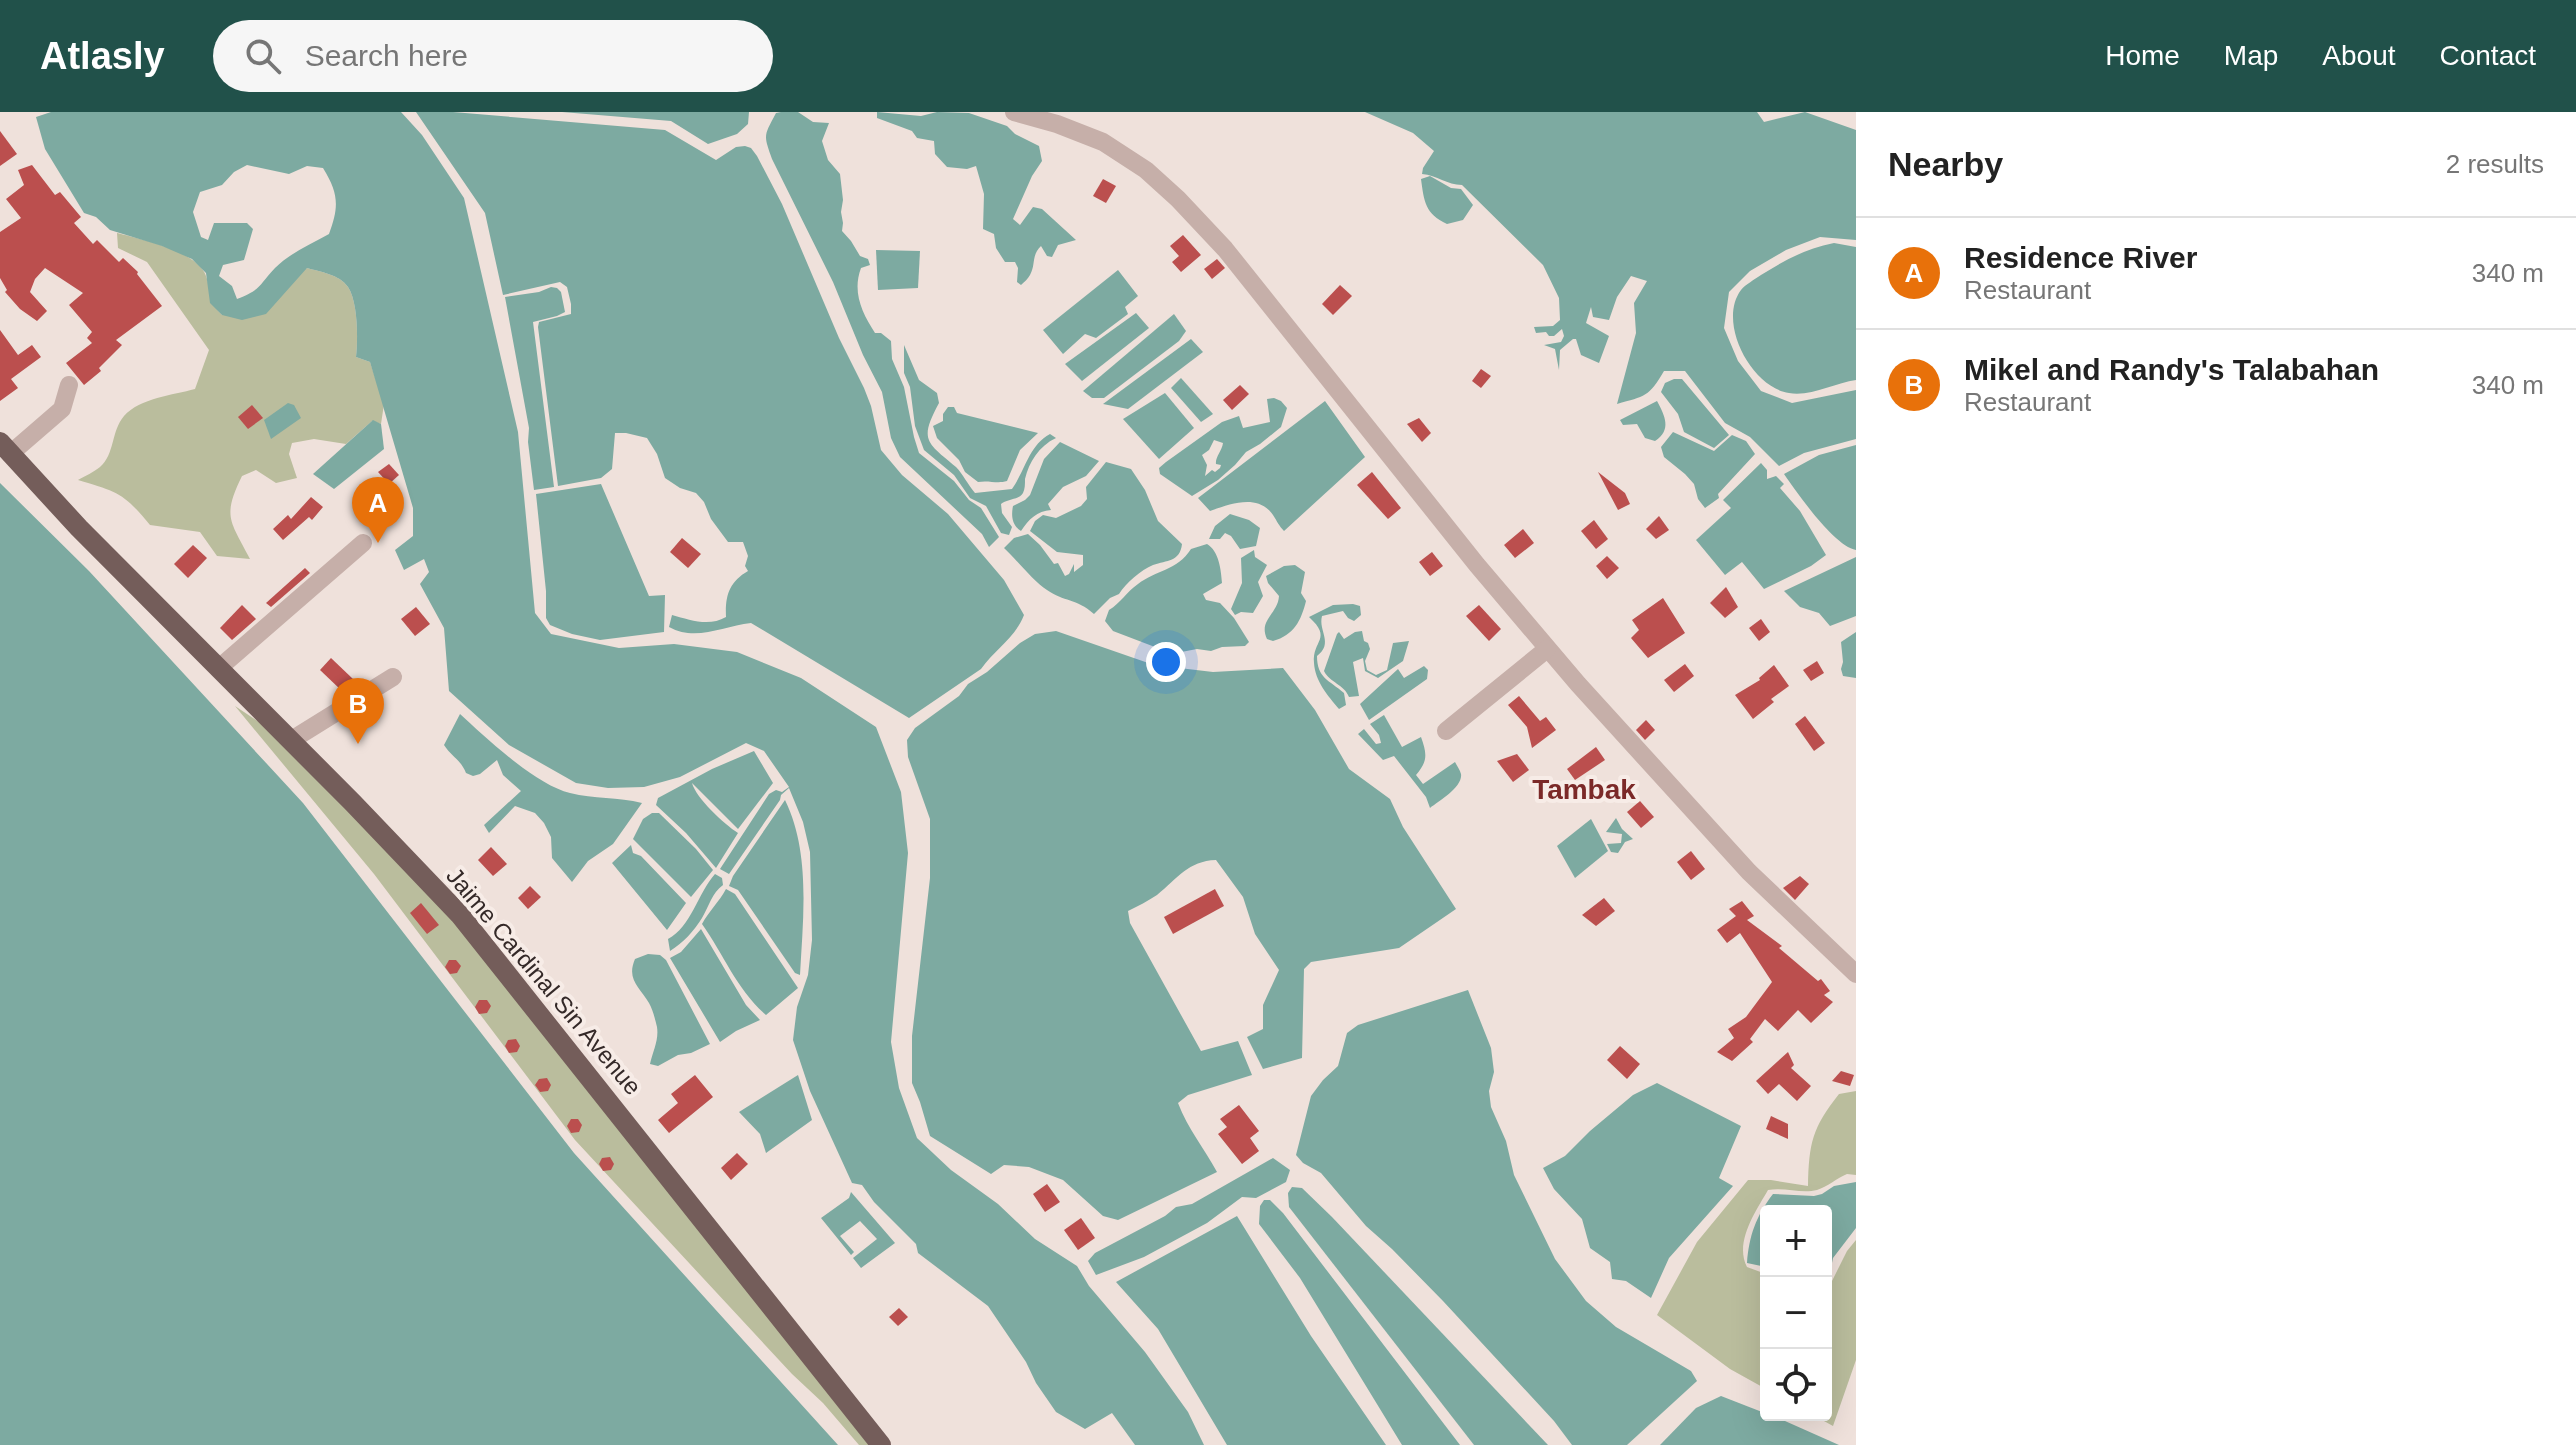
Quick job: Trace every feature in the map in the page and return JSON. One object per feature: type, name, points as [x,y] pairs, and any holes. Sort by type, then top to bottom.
[{"type":"main road","name":"Jaime Cardinal Sin Avenue","points":[[5,448],[79,528],[417,870],[487,947],[881,1445]]},
{"type":"street","points":[[1014,112],[1103,142],[1146,170],[1178,199],[1225,249],[1547,649],[1749,872],[1856,974]]},
{"type":"street","points":[[5,448],[62,409],[69,385]]},
{"type":"street","points":[[219,668],[363,543]]},
{"type":"street","points":[[1446,731],[1547,649]]},
{"type":"street","points":[[290,741],[393,677]]},
{"type":"green space","points":[[117,233],[167,247],[201,267],[211,300],[222,315],[307,268],[340,279],[351,294],[356,321],[356,357],[370,362],[384,404],[381,424],[372,421],[346,444],[314,439],[292,443],[289,454],[297,478],[276,483],[256,470],[242,476],[230,510],[233,526],[250,559],[217,556],[200,532],[150,525],[118,495],[78,480],[105,462],[120,422],[131,410],[157,398],[195,389],[209,350],[147,262],[118,248]]},
{"type":"green space","points":[[235,706],[259,722],[358,818],[472,939],[869,1445],[859,1445],[575,1140],[374,874]]},
{"type":"green space","points":[[1856,1091],[1856,1175],[1847,1174],[1821,1189],[1811,1191],[1768,1190],[1745,1237],[1743,1247],[1747,1267],[1760,1272],[1760,1386],[1730,1369],[1657,1315],[1697,1242],[1748,1180],[1808,1186],[1809,1158],[1814,1137],[1839,1094]]},
{"type":"green space","points":[[1856,1240],[1856,1360],[1833,1426],[1824,1421],[1832,1421],[1832,1281]]},
{"type":"water","points":[[51,112],[401,112],[422,135],[464,198],[518,432],[535,613],[551,634],[619,648],[674,644],[737,652],[801,678],[876,727],[901,792],[908,853],[891,1042],[899,1088],[917,1138],[951,1170],[998,1204],[1035,1239],[1077,1266],[1089,1286],[1145,1352],[1188,1412],[1204,1445],[1135,1445],[1112,1413],[1085,1429],[1056,1412],[988,1306],[918,1253],[916,1244],[874,1202],[862,1185],[852,1183],[810,1091],[793,1040],[797,1007],[808,975],[812,940],[810,852],[803,822],[789,788],[781,795],[729,874],[720,869],[769,794],[776,790],[782,792],[789,787],[764,751],[746,743],[680,777],[644,787],[608,788],[576,783],[509,745],[449,691],[444,628],[420,584],[429,572],[424,559],[404,570],[395,550],[413,536],[413,508],[370,362],[356,357],[355,311],[348,287],[334,276],[307,268],[266,314],[242,320],[222,315],[210,303],[206,273],[192,259],[110,230],[96,217],[84,213],[45,149],[36,117]],"holes":[[[247,165],[289,174],[307,166],[323,168],[336,201],[329,234],[287,258],[255,290],[237,299],[232,286],[219,276],[223,265],[244,260],[253,229],[247,223],[214,223],[208,240],[201,237],[193,212],[200,192],[222,185],[234,172]]]},
{"type":"water","points":[[416,112],[453,112],[665,130],[716,160],[736,147],[751,148],[782,204],[839,338],[864,388],[881,450],[902,475],[948,514],[1004,580],[1024,615],[981,669],[909,718],[751,623],[699,633],[669,627],[672,615],[706,622],[726,617],[730,590],[736,580],[748,571],[745,566],[748,556],[743,542],[728,542],[696,493],[680,488],[665,478],[657,454],[647,438],[615,433],[612,469],[601,478],[558,486],[538,327],[539,322],[571,314],[567,287],[560,282],[503,295],[485,213]]},
{"type":"water","points":[[562,112],[749,112],[748,124],[737,134],[708,144],[671,121]]},
{"type":"water","points":[[798,112],[813,122],[829,123],[822,141],[828,160],[840,174],[842,231],[870,265],[861,268],[858,277],[862,310],[875,333],[881,333],[891,341],[892,359],[904,387],[919,453],[981,508],[999,537],[989,547],[982,534],[900,457],[891,438],[882,392],[769,151],[767,131],[776,113]]},
{"type":"water","points":[[877,112],[921,116],[937,112],[969,113],[1007,126],[1015,134],[1039,146],[1042,161],[1013,219],[1020,225],[1033,207],[1042,209],[1076,240],[1058,245],[1052,257],[1047,256],[1041,246],[1030,275],[1021,285],[1017,282],[1015,262],[1005,262],[996,248],[994,234],[983,229],[984,194],[976,166],[967,169],[947,167],[935,154],[934,141],[917,138],[912,131],[877,118]]},
{"type":"water","points":[[1365,112],[1757,112],[1764,122],[1805,112],[1856,130],[1856,240],[1820,237],[1786,250],[1750,271],[1729,292],[1724,328],[1738,361],[1761,391],[1792,403],[1856,390],[1856,439],[1804,453],[1779,466],[1750,437],[1725,423],[1685,371],[1664,371],[1645,394],[1617,404],[1636,333],[1634,303],[1647,281],[1631,276],[1617,297],[1609,320],[1593,317],[1591,307],[1586,323],[1609,336],[1599,363],[1581,355],[1576,339],[1573,339],[1560,350],[1559,370],[1555,349],[1544,345],[1561,342],[1564,336],[1562,329],[1549,336],[1546,332],[1536,333],[1534,327],[1553,326],[1560,320],[1559,298],[1543,265],[1462,185],[1422,174],[1434,151],[1413,133]]},
{"type":"water","points":[[1430,176],[1451,188],[1461,189],[1473,205],[1463,220],[1447,224],[1430,211],[1421,179]]},
{"type":"water","points":[[1834,243],[1856,247],[1856,380],[1805,393],[1789,393],[1762,379],[1742,351],[1733,319],[1735,303],[1741,290],[1750,282],[1804,252]]},
{"type":"water","points":[[876,250],[920,251],[918,288],[878,290]]},
{"type":"water","points":[[1118,270],[1138,296],[1125,307],[1128,314],[1096,338],[1085,334],[1063,354],[1043,330]]},
{"type":"water","points":[[551,287],[561,292],[565,312],[533,322],[554,487],[534,490],[529,428],[505,297]]},
{"type":"water","points":[[1136,313],[1149,328],[1082,381],[1065,364]]},
{"type":"water","points":[[1174,314],[1186,331],[1179,341],[1104,398],[1092,398],[1083,391]]},
{"type":"water","points":[[1191,339],[1203,352],[1128,409],[1103,404]]},
{"type":"water","points":[[904,345],[919,380],[937,393],[939,403],[929,425],[929,440],[959,470],[975,493],[1012,489],[1037,445],[1050,434],[1056,438],[1045,445],[1032,461],[1021,495],[1001,504],[1002,513],[1012,527],[1009,535],[1001,533],[986,506],[970,498],[954,475],[924,450],[915,426],[910,387],[904,373]]},
{"type":"water","points":[[1181,378],[1213,414],[1201,422],[1171,388]]},
{"type":"water","points":[[1682,379],[1729,435],[1714,448],[1684,432],[1678,414],[1661,392],[1665,383]]},
{"type":"water","points":[[1165,393],[1194,428],[1159,459],[1123,419]]},
{"type":"water","points":[[1267,399],[1281,401],[1287,408],[1281,427],[1246,452],[1218,480],[1192,496],[1160,474],[1159,468],[1166,462],[1222,422],[1239,416],[1243,428],[1270,422]],"holes":[[[1214,440],[1223,443],[1216,461],[1220,468],[1205,476],[1207,465],[1202,455]]]},
{"type":"water","points":[[1325,401],[1365,457],[1284,531],[1267,508],[1260,504],[1243,502],[1210,511],[1198,498]]},
{"type":"water","points":[[1657,401],[1665,427],[1655,441],[1645,438],[1637,424],[1623,425],[1620,420]]},
{"type":"water","points":[[288,403],[294,405],[301,418],[271,439],[264,420]]},
{"type":"water","points":[[948,407],[954,407],[957,413],[1038,433],[1020,450],[1007,481],[978,482],[965,472],[959,460],[937,438],[933,426],[943,421]]},
{"type":"water","points":[[373,420],[381,424],[384,449],[334,489],[313,474]]},
{"type":"water","points":[[1673,432],[1714,451],[1732,435],[1746,441],[1755,454],[1718,494],[1719,498],[1705,508],[1698,499],[1694,484],[1664,457],[1661,447]]},
{"type":"water","points":[[1060,442],[1099,461],[1086,476],[1063,487],[1048,504],[1051,510],[1034,516],[1021,531],[1013,520],[1013,506],[1030,495],[1044,459]]},
{"type":"water","points":[[1856,445],[1856,550],[1827,529],[1784,474],[1819,455]]},
{"type":"water","points":[[1106,462],[1131,469],[1145,490],[1158,521],[1182,544],[1176,557],[1144,570],[1094,614],[1042,586],[1004,548],[1014,538],[1028,534],[1054,564],[1058,563],[1065,576],[1074,564],[1074,572],[1083,565],[1083,555],[1057,552],[1030,531],[1035,521],[1043,515],[1056,518],[1081,506],[1087,499],[1086,487]]},
{"type":"water","points":[[1761,463],[1767,470],[1767,479],[1776,476],[1784,484],[1780,488],[1800,511],[1826,555],[1811,566],[1764,589],[1742,562],[1725,575],[1696,540],[1731,508],[1723,500]]},
{"type":"water","points":[[0,483],[89,571],[303,803],[574,1153],[838,1445],[0,1445]]},
{"type":"water","points":[[601,484],[649,596],[665,595],[664,632],[600,640],[572,634],[550,625],[546,618],[536,494]]},
{"type":"water","points":[[1230,514],[1249,520],[1260,528],[1256,546],[1240,549],[1225,533],[1220,539],[1209,539],[1215,526]]},
{"type":"water","points":[[1207,544],[1217,556],[1222,583],[1203,594],[1206,600],[1220,603],[1234,618],[1249,642],[1245,646],[1176,653],[1113,631],[1105,621],[1109,610],[1130,590],[1179,562],[1191,549]]},
{"type":"water","points":[[1254,550],[1255,557],[1267,565],[1258,582],[1263,596],[1253,613],[1235,615],[1231,609],[1242,583],[1241,558]]},
{"type":"water","points":[[1856,557],[1856,616],[1830,626],[1819,613],[1800,607],[1784,591]]},
{"type":"water","points":[[1295,565],[1305,572],[1301,593],[1306,601],[1302,615],[1286,635],[1273,641],[1267,639],[1265,627],[1279,596],[1266,576],[1284,566]]},
{"type":"water","points":[[1333,605],[1360,606],[1361,615],[1354,621],[1343,611],[1322,616],[1321,621],[1325,642],[1317,656],[1319,669],[1344,693],[1346,705],[1339,709],[1317,676],[1314,655],[1321,635],[1309,617]]},
{"type":"water","points":[[1056,631],[1154,665],[1213,672],[1283,668],[1315,710],[1349,769],[1390,799],[1403,827],[1456,909],[1399,948],[1311,962],[1304,969],[1302,1058],[1263,1069],[1247,1037],[1263,1029],[1263,1005],[1279,970],[1255,934],[1243,897],[1216,860],[1191,867],[1157,895],[1128,911],[1130,923],[1201,1051],[1238,1041],[1252,1075],[1188,1095],[1178,1103],[1217,1172],[1118,1220],[1103,1216],[1063,1180],[1029,1167],[1004,1165],[991,1174],[930,1136],[912,1083],[912,1036],[930,878],[930,819],[908,757],[907,740],[915,728],[959,696],[968,684],[1020,643],[1035,634]]},
{"type":"water","points":[[1362,631],[1370,649],[1365,661],[1367,670],[1376,675],[1387,670],[1393,643],[1409,641],[1403,661],[1378,678],[1365,671],[1363,658],[1353,662],[1359,696],[1349,697],[1324,671],[1337,634],[1339,632],[1344,639]]},
{"type":"water","points":[[1856,632],[1856,678],[1843,676],[1841,642]]},
{"type":"water","points":[[1424,666],[1428,670],[1427,679],[1369,720],[1360,704],[1398,669],[1404,678]]},
{"type":"water","points":[[460,714],[512,760],[542,781],[579,795],[642,803],[613,844],[588,861],[572,882],[552,858],[551,837],[535,813],[515,806],[489,833],[484,825],[521,791],[503,775],[497,760],[480,774],[473,776],[466,773],[444,745]]},
{"type":"water","points":[[1384,715],[1402,747],[1421,737],[1425,757],[1416,775],[1423,784],[1455,762],[1461,774],[1461,779],[1450,793],[1430,808],[1426,797],[1394,756],[1383,760],[1358,734],[1364,729],[1376,744],[1381,743],[1370,724]]},
{"type":"water","points":[[754,751],[773,783],[738,829],[692,783],[711,810],[738,833],[716,868],[686,833],[656,805],[658,798]]},
{"type":"water","points":[[785,800],[799,842],[802,864],[800,975],[795,973],[738,890],[729,886]]},
{"type":"water","points":[[652,813],[659,813],[713,870],[691,897],[633,839],[643,819]]},
{"type":"water","points":[[1616,818],[1633,839],[1625,842],[1618,853],[1611,852],[1607,844],[1621,843],[1622,834],[1606,832]]},
{"type":"water","points":[[1591,819],[1608,851],[1575,878],[1557,846]]},
{"type":"water","points":[[631,845],[633,853],[641,856],[686,903],[667,930],[612,863]]},
{"type":"water","points":[[715,874],[722,878],[723,885],[695,928],[670,951],[668,939],[683,926]]},
{"type":"water","points":[[726,889],[735,894],[798,988],[766,1015],[739,983],[702,924]]},
{"type":"water","points":[[701,929],[746,1005],[760,1020],[720,1042],[670,958],[681,952]]},
{"type":"water","points":[[648,954],[660,955],[666,960],[710,1044],[658,1066],[650,1064],[657,1036],[655,1018],[632,972],[635,959]]},
{"type":"water","points":[[1468,990],[1491,1048],[1494,1072],[1489,1091],[1491,1107],[1506,1141],[1514,1175],[1555,1259],[1586,1301],[1616,1327],[1691,1371],[1697,1381],[1627,1445],[1572,1445],[1554,1421],[1443,1301],[1366,1226],[1321,1173],[1303,1163],[1296,1155],[1311,1096],[1338,1066],[1347,1033],[1358,1025]]},
{"type":"water","points":[[798,1075],[812,1120],[766,1153],[760,1134],[739,1112]]},
{"type":"water","points":[[1657,1083],[1741,1126],[1719,1178],[1733,1186],[1669,1258],[1651,1298],[1626,1281],[1612,1279],[1610,1262],[1590,1248],[1582,1219],[1554,1189],[1543,1168],[1565,1156],[1633,1095]]},
{"type":"water","points":[[1273,1158],[1290,1170],[1286,1182],[1256,1198],[1242,1197],[1207,1223],[1144,1257],[1096,1275],[1088,1261],[1095,1253],[1176,1207],[1192,1204]]},
{"type":"water","points":[[1856,1182],[1856,1228],[1832,1263],[1832,1205],[1765,1205],[1773,1194],[1814,1196],[1834,1186]]},
{"type":"water","points":[[1292,1187],[1302,1188],[1332,1217],[1548,1445],[1474,1445],[1289,1207],[1288,1193]]},
{"type":"water","points":[[851,1192],[895,1243],[861,1268],[853,1258],[877,1239],[860,1221],[840,1236],[854,1252],[851,1255],[821,1218],[849,1198]]},
{"type":"water","points":[[1264,1200],[1270,1200],[1283,1213],[1460,1445],[1402,1445],[1300,1278],[1259,1224],[1260,1206]]},
{"type":"water","points":[[1760,1214],[1760,1266],[1747,1263],[1754,1227]]},
{"type":"water","points":[[1237,1216],[1311,1336],[1386,1445],[1227,1445],[1158,1329],[1116,1282]]},
{"type":"water","points":[[1721,1396],[1760,1411],[1760,1421],[1785,1421],[1839,1445],[1660,1445],[1696,1408]]},
{"type":"building","points":[[0,131],[17,154],[0,166]]},
{"type":"building","points":[[32,165],[55,195],[60,192],[81,217],[74,223],[93,244],[97,240],[119,262],[123,258],[138,272],[162,306],[116,340],[122,345],[99,368],[101,371],[84,385],[66,363],[92,343],[87,338],[92,332],[69,305],[83,293],[45,268],[35,279],[30,292],[47,311],[37,321],[20,309],[5,292],[7,290],[0,278],[0,232],[21,218],[6,199],[24,185],[18,170]]},
{"type":"building","points":[[1103,179],[1116,186],[1106,203],[1093,196]]},
{"type":"building","points":[[1183,235],[1201,255],[1181,272],[1172,262],[1179,256],[1170,246]]},
{"type":"building","points":[[1217,259],[1225,268],[1212,279],[1204,269]]},
{"type":"building","points":[[1340,285],[1352,296],[1333,315],[1322,304]]},
{"type":"building","points":[[0,330],[18,355],[32,345],[41,357],[11,379],[18,388],[0,401]]},
{"type":"building","points":[[1481,369],[1491,376],[1481,388],[1472,381]]},
{"type":"building","points":[[1240,385],[1249,394],[1232,410],[1223,400]]},
{"type":"building","points":[[252,405],[263,418],[248,429],[238,417]]},
{"type":"building","points":[[1419,418],[1431,433],[1422,442],[1407,424]]},
{"type":"building","points":[[389,464],[399,475],[389,484],[378,472]]},
{"type":"building","points":[[1372,472],[1401,508],[1388,519],[1357,485]]},
{"type":"building","points":[[1598,472],[1625,493],[1630,504],[1618,510]]},
{"type":"building","points":[[311,497],[323,507],[312,520],[309,517],[283,540],[273,529],[288,515],[291,519]]},
{"type":"building","points":[[1659,516],[1669,530],[1656,539],[1646,529]]},
{"type":"building","points":[[1594,520],[1608,539],[1596,549],[1581,531]]},
{"type":"building","points":[[1523,529],[1534,543],[1515,558],[1504,545]]},
{"type":"building","points":[[682,538],[701,554],[688,568],[670,552]]},
{"type":"building","points":[[193,545],[207,558],[188,578],[174,564]]},
{"type":"building","points":[[1432,552],[1443,566],[1430,576],[1419,562]]},
{"type":"building","points":[[1607,556],[1619,568],[1607,579],[1596,566]]},
{"type":"building","points":[[305,568],[310,573],[271,607],[266,603]]},
{"type":"building","points":[[1726,587],[1738,607],[1725,618],[1710,603]]},
{"type":"building","points":[[1663,598],[1685,633],[1648,658],[1631,638],[1639,630],[1632,620]]},
{"type":"building","points":[[242,605],[256,619],[232,640],[220,628]]},
{"type":"building","points":[[1479,605],[1501,629],[1489,641],[1466,616]]},
{"type":"building","points":[[416,607],[430,624],[415,636],[401,619]]},
{"type":"building","points":[[1761,619],[1770,632],[1759,641],[1749,628]]},
{"type":"building","points":[[331,658],[353,679],[342,691],[320,670]]},
{"type":"building","points":[[1817,661],[1824,673],[1811,681],[1803,670]]},
{"type":"building","points":[[1685,664],[1694,676],[1674,692],[1664,680]]},
{"type":"building","points":[[1774,665],[1789,686],[1771,699],[1774,702],[1753,719],[1735,695],[1760,680]]},
{"type":"building","points":[[1519,696],[1540,721],[1546,717],[1556,730],[1532,748],[1527,727],[1508,705]]},
{"type":"building","points":[[1805,716],[1825,743],[1814,751],[1795,724]]},
{"type":"building","points":[[1646,720],[1655,730],[1645,740],[1636,730]]},
{"type":"building","points":[[1596,747],[1605,760],[1575,780],[1567,769]]},
{"type":"building","points":[[1517,754],[1529,770],[1513,782],[1497,761]]},
{"type":"building","points":[[1640,801],[1654,817],[1641,828],[1627,812]]},
{"type":"building","points":[[491,847],[507,864],[493,876],[478,860]]},
{"type":"building","points":[[1691,851],[1705,869],[1691,880],[1677,862]]},
{"type":"building","points":[[1800,876],[1809,884],[1795,900],[1783,888]]},
{"type":"building","points":[[530,886],[541,897],[528,909],[518,898]]},
{"type":"building","points":[[1215,889],[1224,906],[1173,934],[1164,917]]},
{"type":"building","points":[[1604,898],[1615,911],[1596,926],[1582,915]]},
{"type":"building","points":[[1742,901],[1754,916],[1747,920],[1782,946],[1779,948],[1818,981],[1821,979],[1830,991],[1824,995],[1833,1002],[1811,1023],[1798,1010],[1778,1031],[1765,1019],[1750,1039],[1753,1042],[1732,1061],[1717,1052],[1734,1038],[1728,1029],[1746,1017],[1772,982],[1740,933],[1727,943],[1717,930],[1736,916],[1729,909]]},
{"type":"building","points":[[421,903],[439,925],[427,934],[410,913]]},
{"type":"building","points":[[449,960],[456,960],[461,966],[457,973],[450,974],[445,967]]},
{"type":"building","points":[[479,1000],[487,1000],[491,1006],[487,1013],[479,1014],[475,1007]]},
{"type":"building","points":[[516,1039],[520,1046],[517,1052],[509,1053],[505,1046],[508,1040]]},
{"type":"building","points":[[1620,1046],[1640,1064],[1627,1079],[1607,1060]]},
{"type":"building","points":[[1788,1052],[1794,1065],[1791,1068],[1811,1086],[1797,1101],[1779,1084],[1768,1094],[1756,1081]]},
{"type":"building","points":[[1841,1071],[1854,1075],[1850,1086],[1832,1081]]},
{"type":"building","points":[[695,1075],[713,1097],[669,1133],[658,1120],[678,1103],[671,1094]]},
{"type":"building","points":[[547,1078],[551,1085],[548,1091],[540,1092],[535,1085],[539,1079]]},
{"type":"building","points":[[1239,1105],[1259,1131],[1250,1138],[1259,1151],[1242,1164],[1218,1134],[1227,1127],[1220,1119]]},
{"type":"building","points":[[1771,1116],[1788,1124],[1788,1139],[1766,1129]]},
{"type":"building","points":[[571,1119],[578,1119],[582,1125],[579,1132],[571,1133],[567,1126]]},
{"type":"building","points":[[737,1153],[748,1164],[731,1180],[721,1168]]},
{"type":"building","points":[[610,1157],[614,1164],[611,1170],[603,1171],[599,1164],[602,1158]]},
{"type":"building","points":[[1047,1184],[1060,1202],[1045,1212],[1033,1194]]},
{"type":"building","points":[[1081,1218],[1095,1238],[1078,1250],[1064,1230]]},
{"type":"building","points":[[899,1308],[908,1317],[898,1326],[889,1317]]},
{"type":"place","name":"Residence River","points":[[378,543]]},
{"type":"place","name":"Mikel and Randy's Talabahan","points":[[358,744]]},
{"type":"district","name":"Tambak","points":[[1584,789]]}]
